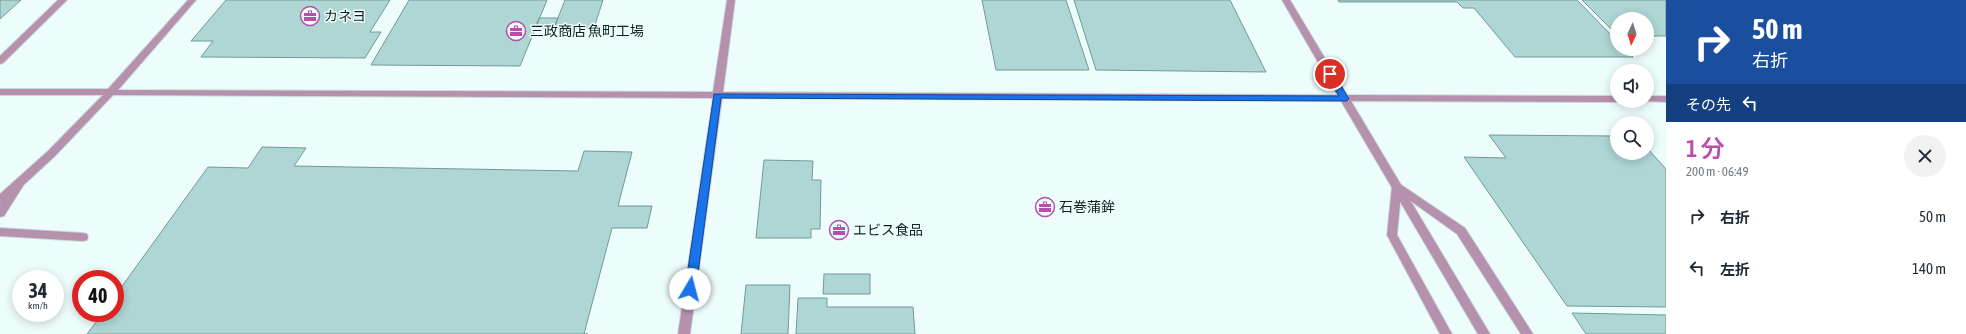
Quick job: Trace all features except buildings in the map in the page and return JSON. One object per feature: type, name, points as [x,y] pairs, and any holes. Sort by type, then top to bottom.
[{"type":"street","points":[[0,61],[63,0]]},
{"type":"street","points":[[0,200],[19,184],[112,92],[192,0]]},
{"type":"street","points":[[684,334],[731,0]]},
{"type":"street","points":[[1286,0],[1484,334]]},
{"type":"street","points":[[0,92],[1610,99]]},
{"type":"street","points":[[1654,99],[1666,99]]},
{"type":"street","points":[[0,213],[19,184]]},
{"type":"street","points":[[1397,186],[1392,235],[1446,334]]},
{"type":"street","points":[[1397,186],[1461,231],[1527,334]]},
{"type":"street","points":[[0,232],[83,237]]},
{"type":"place","name":"カネヨ","points":[[310,16]]},
{"type":"place","name":"三政商店 魚町工場","points":[[516,31]]},
{"type":"place","name":"石巻蒲鉾","points":[[1045,207]]},
{"type":"place","name":"エビス食品","points":[[839,230]]},
{"type":"route","points":[[690,289],[717,96],[1344,99],[1330,74]]}]
